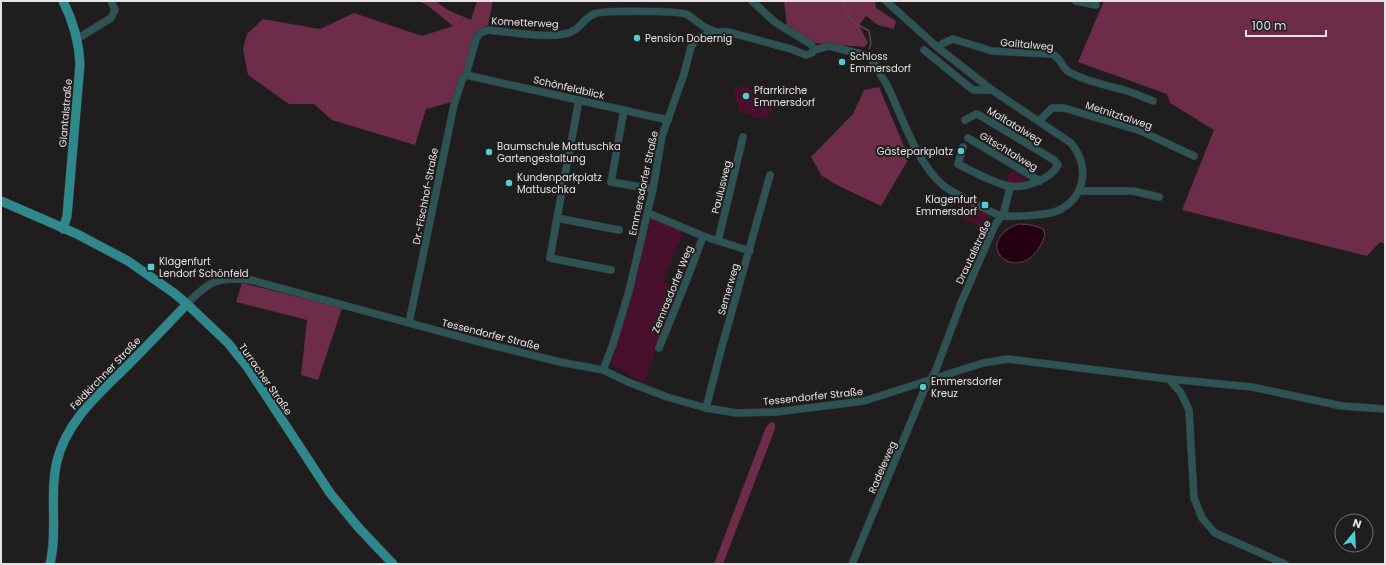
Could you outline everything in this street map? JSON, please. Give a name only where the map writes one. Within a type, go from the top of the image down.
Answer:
[{"type":"main road","name":"Glantalstraße","points":[[63,1],[71,17],[80,51],[67,216],[63,229]]},
{"type":"main road","name":"Turracher Straße","points":[[1,201],[128,261],[188,304],[228,343],[248,368],[330,493],[358,527],[393,564]]},
{"type":"main road","name":"Feldkirchner Straße","points":[[50,564],[54,535],[55,473],[57,461],[71,428],[90,403],[188,304]]},
{"type":"street","points":[[77,38],[111,18],[114,10],[110,1]]},
{"type":"street","points":[[752,1],[776,24],[810,44],[814,50]]},
{"type":"street","points":[[886,1],[938,47],[992,90],[1064,137],[1078,151],[1083,169],[1083,178],[1079,191],[1133,191],[1159,198]]},
{"type":"street","points":[[1076,1],[1096,6]]},
{"type":"street","name":"Kometterweg","points":[[466,75],[476,39],[480,33],[488,30],[535,34],[562,34],[569,33],[579,28],[593,14],[626,12],[682,13],[691,16],[699,24],[715,32]]},
{"type":"street","points":[[699,24],[697,38],[715,32],[736,34],[791,49],[806,55],[812,53],[814,50],[829,46],[868,56],[887,85],[922,161],[939,182],[951,191],[1002,216],[1010,187]]},
{"type":"street","name":"Emmersdorfer Straße","points":[[603,370],[615,339],[629,291],[648,213],[662,136],[684,74],[690,50],[697,38]]},
{"type":"street","name":"Gailtalweg","points":[[938,47],[948,40],[954,39],[992,51],[1052,54],[1061,60],[1065,69],[1069,73],[1090,81],[1124,90],[1153,101]]},
{"type":"street","points":[[924,50],[973,90],[992,90]]},
{"type":"street","name":"Schönfeldblick","points":[[466,75],[668,120]]},
{"type":"street","name":"Dr.-Fischhof-Straße","points":[[409,323],[453,110],[457,94],[466,75]]},
{"type":"street","points":[[579,100],[550,258],[611,270]]},
{"type":"street","name":"Metnitztalweg","points":[[1039,122],[1052,108],[1064,108],[1141,131],[1194,156]]},
{"type":"street","points":[[624,110],[611,182],[653,189]]},
{"type":"street","name":"Maltatalweg","points":[[965,120],[976,114],[979,115],[1054,160],[1058,165],[1055,171],[1040,181]]},
{"type":"street","name":"Paulusweg","points":[[718,241],[744,137]]},
{"type":"street","name":"Gitschtalweg","points":[[968,138],[1040,181]]},
{"type":"street","points":[[963,147],[958,164],[979,175],[1010,187],[1028,185],[1040,181]]},
{"type":"street","name":"Semerweg","points":[[706,408],[770,175]]},
{"type":"street","name":"Drautalstraße","points":[[932,379],[961,303],[994,227],[1002,216],[1043,214],[1056,211],[1066,205],[1079,191]]},
{"type":"street","points":[[648,213],[703,236],[750,251]]},
{"type":"street","points":[[557,218],[619,230]]},
{"type":"street","name":"Zemrasdorfer Weg","points":[[659,348],[694,263],[703,236]]},
{"type":"street","name":"Tessendorfer Straße","points":[[188,304],[201,290],[212,283],[224,279],[235,278],[251,280],[552,360],[603,370],[628,382],[667,397],[706,408],[737,412],[776,412],[864,401],[994,360],[1008,359],[1169,379],[1252,387],[1342,406],[1385,409]]},
{"type":"street","name":"Radeleweg","points":[[852,564],[925,388],[932,379]]},
{"type":"street","points":[[1169,379],[1181,393],[1189,410],[1194,498],[1202,518],[1216,533],[1285,564]]},
{"type":"shaded area","points":[[418,1],[435,1],[448,10],[471,20],[477,1],[493,1],[488,25],[474,34],[463,73],[452,102],[426,109],[415,145],[332,120],[314,104],[289,104],[248,75],[243,49],[247,34],[263,19],[320,29],[354,13],[422,36],[453,26],[427,5]]},
{"type":"shaded area","points":[[784,1],[875,1],[876,8],[896,21],[894,29],[878,25],[866,16],[859,25],[868,43],[864,47],[814,43],[787,27]]},
{"type":"shaded area","points":[[1104,1],[1385,1],[1385,244],[1380,242],[1367,256],[1182,210],[1214,130],[1170,103],[1167,94],[1078,62]]},
{"type":"shaded area","points":[[742,86],[753,89],[760,98],[763,97],[772,110],[765,120],[738,110],[738,104],[734,97],[734,93],[736,88]]},
{"type":"shaded area","points":[[879,87],[909,158],[881,206],[837,185],[822,176],[811,157],[853,114],[864,90]]},
{"type":"shaded area","points":[[1011,169],[1027,179],[1023,183],[1005,183]]},
{"type":"shaded area","points":[[961,200],[992,215],[985,229],[956,215]]},
{"type":"shaded area","points":[[651,217],[684,232],[662,282],[679,287],[644,383],[610,364],[610,359],[631,292]]},
{"type":"shaded area","points":[[1018,224],[1030,225],[1043,229],[1045,235],[1036,252],[1025,261],[1014,263],[1004,260],[998,252],[997,243],[1003,233]]},
{"type":"shaded area","points":[[242,283],[342,308],[318,380],[301,375],[307,320],[236,302]]},
{"type":"shaded area","points":[[771,422],[775,423],[775,429],[723,564],[714,564],[766,427]]},
{"type":"waterway","points":[[841,1],[853,22],[869,31],[871,44],[869,49]]},
{"type":"place","name":"Pension Dobernig","points":[[637,38]]},
{"type":"place","name":"Schloss Emmersdorf","points":[[842,62]]},
{"type":"place","name":"Pfarrkirche Emmersdorf","points":[[746,96]]},
{"type":"place","name":"Gästeparkplatz","points":[[961,151]]},
{"type":"place","name":"Baumschule Mattuschka Gartengestaltung","points":[[489,152]]},
{"type":"place","name":"Kundenparkplatz Mattuschka","points":[[509,183]]},
{"type":"place","name":"Klagenfurt Emmersdorf","points":[[985,205]]},
{"type":"place","name":"Klagenfurt Lendorf Schönfeld","points":[[151,267]]},
{"type":"place","name":"Emmersdorfer Kreuz","points":[[923,387]]}]
